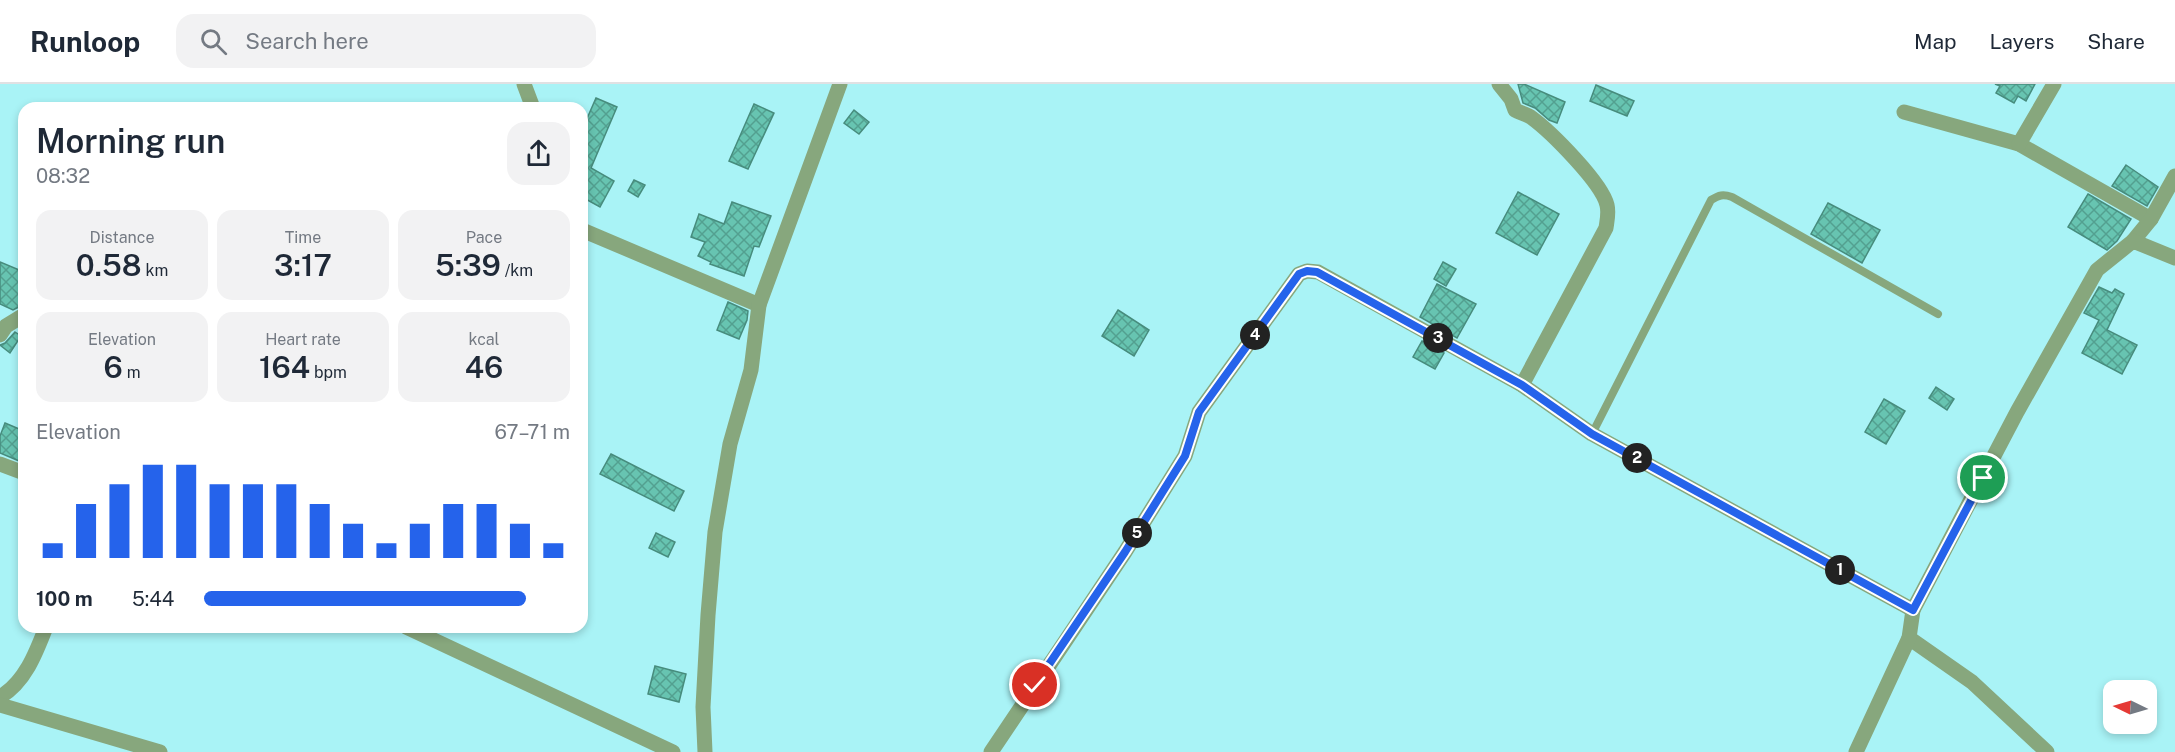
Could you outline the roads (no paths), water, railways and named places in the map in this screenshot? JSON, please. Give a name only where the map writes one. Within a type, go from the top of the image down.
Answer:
[{"type":"street","points":[[524,84],[531,102]]},
{"type":"street","points":[[705,752],[703,707],[708,615],[715,532],[730,444],[751,370],[759,305],[840,84]]},
{"type":"street","points":[[1499,84],[1511,99],[1515,110],[1531,117],[1571,155],[1599,188],[1607,204],[1608,215],[1606,228],[1522,385]]},
{"type":"street","points":[[2019,144],[2054,84]]},
{"type":"street","points":[[1904,112],[2019,144],[2151,219]]},
{"type":"street","points":[[1856,752],[1910,638],[1913,610],[2017,412],[2097,270],[2133,241],[2151,219],[2175,176]]},
{"type":"street","points":[[588,233],[759,305]]},
{"type":"street","points":[[2133,241],[2175,258]]},
{"type":"street","points":[[990,752],[1125,552],[1185,456],[1199,412],[1299,274],[1307,271],[1317,272],[1522,385],[1592,434],[1913,610]]},
{"type":"street","points":[[0,335],[6,326],[18,319]]},
{"type":"street","points":[[0,464],[18,471]]},
{"type":"street","points":[[0,697],[22,678],[44,633]]},
{"type":"street","points":[[419,633],[674,752]]},
{"type":"street","points":[[1910,638],[1979,688],[2046,752]]},
{"type":"street","points":[[0,705],[160,752]]},
{"type":"lane","points":[[1592,434],[1711,200],[1718,195],[1732,197],[1938,314]]}]
